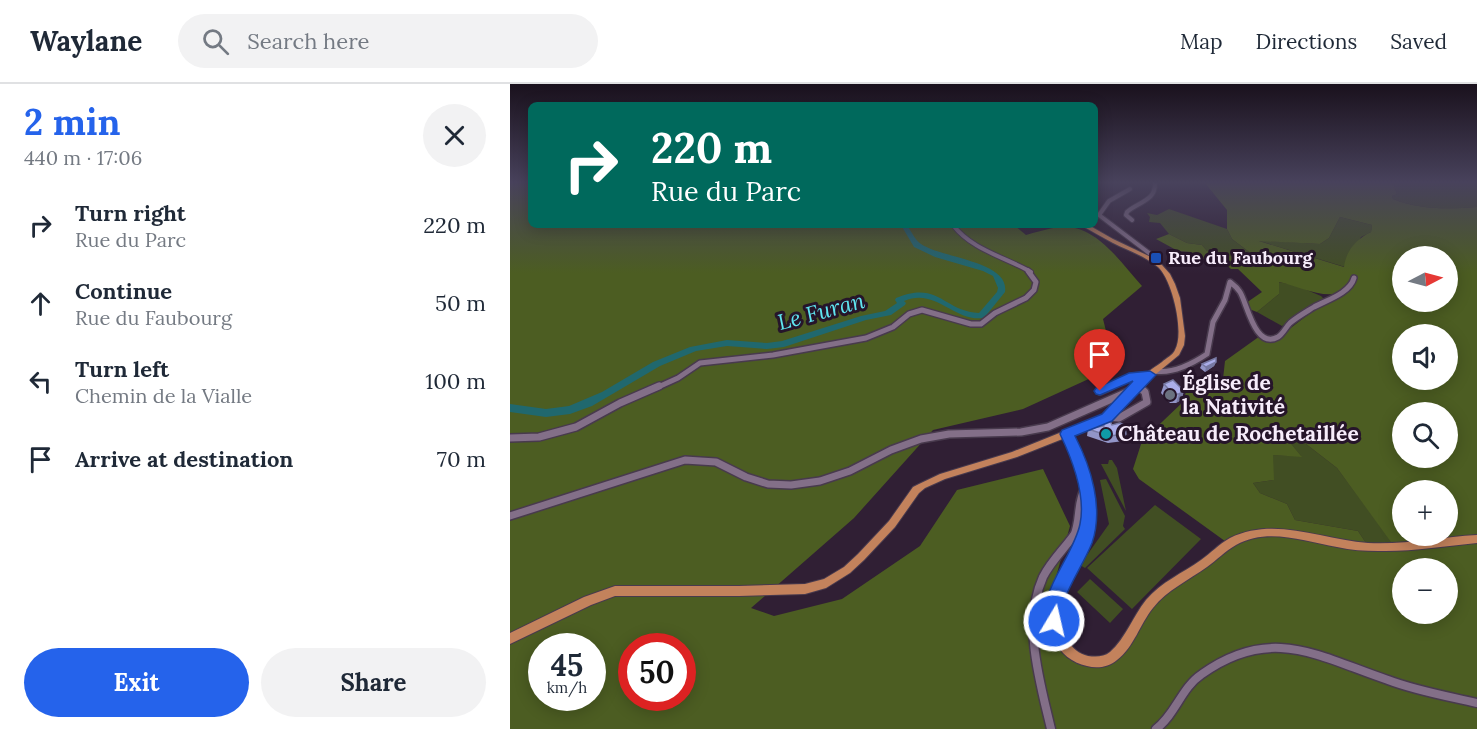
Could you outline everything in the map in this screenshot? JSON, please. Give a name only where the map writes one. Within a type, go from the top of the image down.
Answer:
[{"type":"main road","points":[[510,639],[588,601],[615,591],[805,589],[826,584],[848,570],[867,552],[892,524],[916,490],[922,486],[942,476],[1014,455],[1107,417],[1115,411],[1134,387],[1177,353],[1181,347],[1182,331],[1170,278],[1153,259],[1089,228]]},
{"type":"main road","points":[[1067,434],[1077,455],[1089,511],[1087,532],[1053,609],[1055,630],[1064,646],[1078,658],[1095,662],[1114,656],[1156,597],[1223,548],[1245,536],[1283,534],[1366,547],[1427,545],[1477,538]]},
{"type":"street","points":[[1100,213],[1099,215],[1153,256],[1153,259]]},
{"type":"street","points":[[1127,213],[1132,220]]},
{"type":"street","points":[[510,438],[539,437],[576,427],[620,403],[678,378],[700,363],[773,355],[866,338],[893,327],[909,314],[921,310],[971,324],[981,324],[1026,298],[1034,290],[1036,282],[1032,273],[1008,259],[979,248],[955,228]]},
{"type":"street","points":[[1100,391],[1133,376],[1162,373],[1180,367],[1207,354],[1213,322],[1225,300],[1230,282],[1238,291],[1257,331],[1266,338],[1275,338],[1280,336],[1285,327],[1330,296],[1348,291],[1352,287],[1354,278]]},
{"type":"street","points":[[510,516],[685,460],[701,458],[716,460],[755,481],[770,484],[806,484],[832,479],[921,438],[1035,430],[1134,387],[1145,392],[1147,402],[1119,418],[1107,417]]},
{"type":"street","points":[[1050,729],[1034,650],[1035,612],[1042,579],[1075,533],[1078,522],[1079,496],[1085,488]]},
{"type":"street","points":[[1156,729],[1166,722],[1187,687],[1218,664],[1275,646],[1286,645],[1330,657],[1409,687],[1477,703]]},
{"type":"green space","points":[[510,213],[528,213],[528,228],[1018,228],[1026,235],[1054,228],[1075,228],[1095,237],[1115,255],[1142,286],[1103,319],[1115,367],[1023,409],[933,430],[854,518],[751,608],[774,616],[842,599],[920,546],[957,490],[1043,469],[1070,526],[1050,599],[1052,633],[1067,658],[1100,668],[1119,658],[1152,601],[1229,544],[1139,479],[1133,469],[1142,441],[1184,401],[1186,391],[1198,391],[1223,379],[1225,361],[1260,336],[1275,340],[1335,294],[1314,292],[1279,282],[1279,294],[1257,312],[1249,309],[1246,303],[1262,292],[1238,269],[1231,269],[1221,260],[1203,259],[1191,252],[1178,251],[1156,239],[1169,234],[1187,243],[1202,245],[1207,251],[1229,255],[1242,263],[1265,264],[1232,239],[1227,229],[1227,213],[1477,213],[1477,729],[510,729]],"holes":[[[1340,217],[1372,225],[1371,232],[1356,242],[1349,251],[1344,267],[1259,241],[1320,244],[1329,238]],[[1297,437],[1337,468],[1391,542],[1366,543],[1358,531],[1295,520],[1287,504],[1260,493],[1253,483],[1274,480],[1273,455],[1302,457],[1288,440]]]},
{"type":"green space","points":[[1147,213],[1157,215],[1181,213],[1227,229],[1232,239],[1266,265],[1242,263],[1229,255],[1207,251],[1202,245],[1187,243],[1169,234],[1160,223],[1149,222],[1150,217]]},
{"type":"green space","points":[[1340,217],[1372,225],[1371,232],[1361,237],[1345,267],[1256,240],[1320,244],[1329,238]]},
{"type":"green space","points":[[1278,282],[1295,285],[1324,299],[1282,326],[1257,312],[1279,294]]},
{"type":"green space","points":[[1297,437],[1337,468],[1392,542],[1366,543],[1358,531],[1295,520],[1287,504],[1260,493],[1253,483],[1273,480],[1273,455],[1301,456],[1287,439]]},
{"type":"green space","points":[[1109,460],[1112,460],[1117,468],[1126,511],[1101,464],[1108,464]]},
{"type":"green space","points":[[1106,479],[1125,516],[1123,526],[1125,529],[1085,568],[1080,565],[1109,524],[1100,480]]},
{"type":"green space","points":[[1155,505],[1201,539],[1132,609],[1087,568]]},
{"type":"green space","points":[[1090,579],[1123,609],[1110,623],[1077,592]]},
{"type":"building","points":[[1216,358],[1216,362],[1206,367],[1202,364]]},
{"type":"building","points":[[1173,380],[1184,391],[1173,394],[1164,384]]},
{"type":"building","points":[[1109,419],[1112,425],[1120,423],[1125,425],[1126,434],[1109,436],[1088,429],[1104,426],[1102,420]]},
{"type":"waterway","name":"Le Furan","points":[[510,408],[546,413],[570,410],[606,395],[674,355],[709,345],[727,343],[767,346],[784,344],[864,318],[888,313],[902,303],[899,300],[911,295],[922,294],[960,312],[981,316],[1001,292],[1002,288],[996,275],[986,269],[938,255],[917,245],[906,228]]},
{"type":"place","name":"Rue du Faubourg","points":[[1156,258]]},
{"type":"place","name":"Église de la Nativité","points":[[1170,395]]},
{"type":"place","name":"Château de Rochetaillée","points":[[1106,434]]},
{"type":"route","points":[[1054,621],[1054,603],[1083,542],[1089,522],[1089,502],[1082,473],[1067,434],[1107,417],[1137,385],[1150,375],[1133,376],[1100,391]]}]
